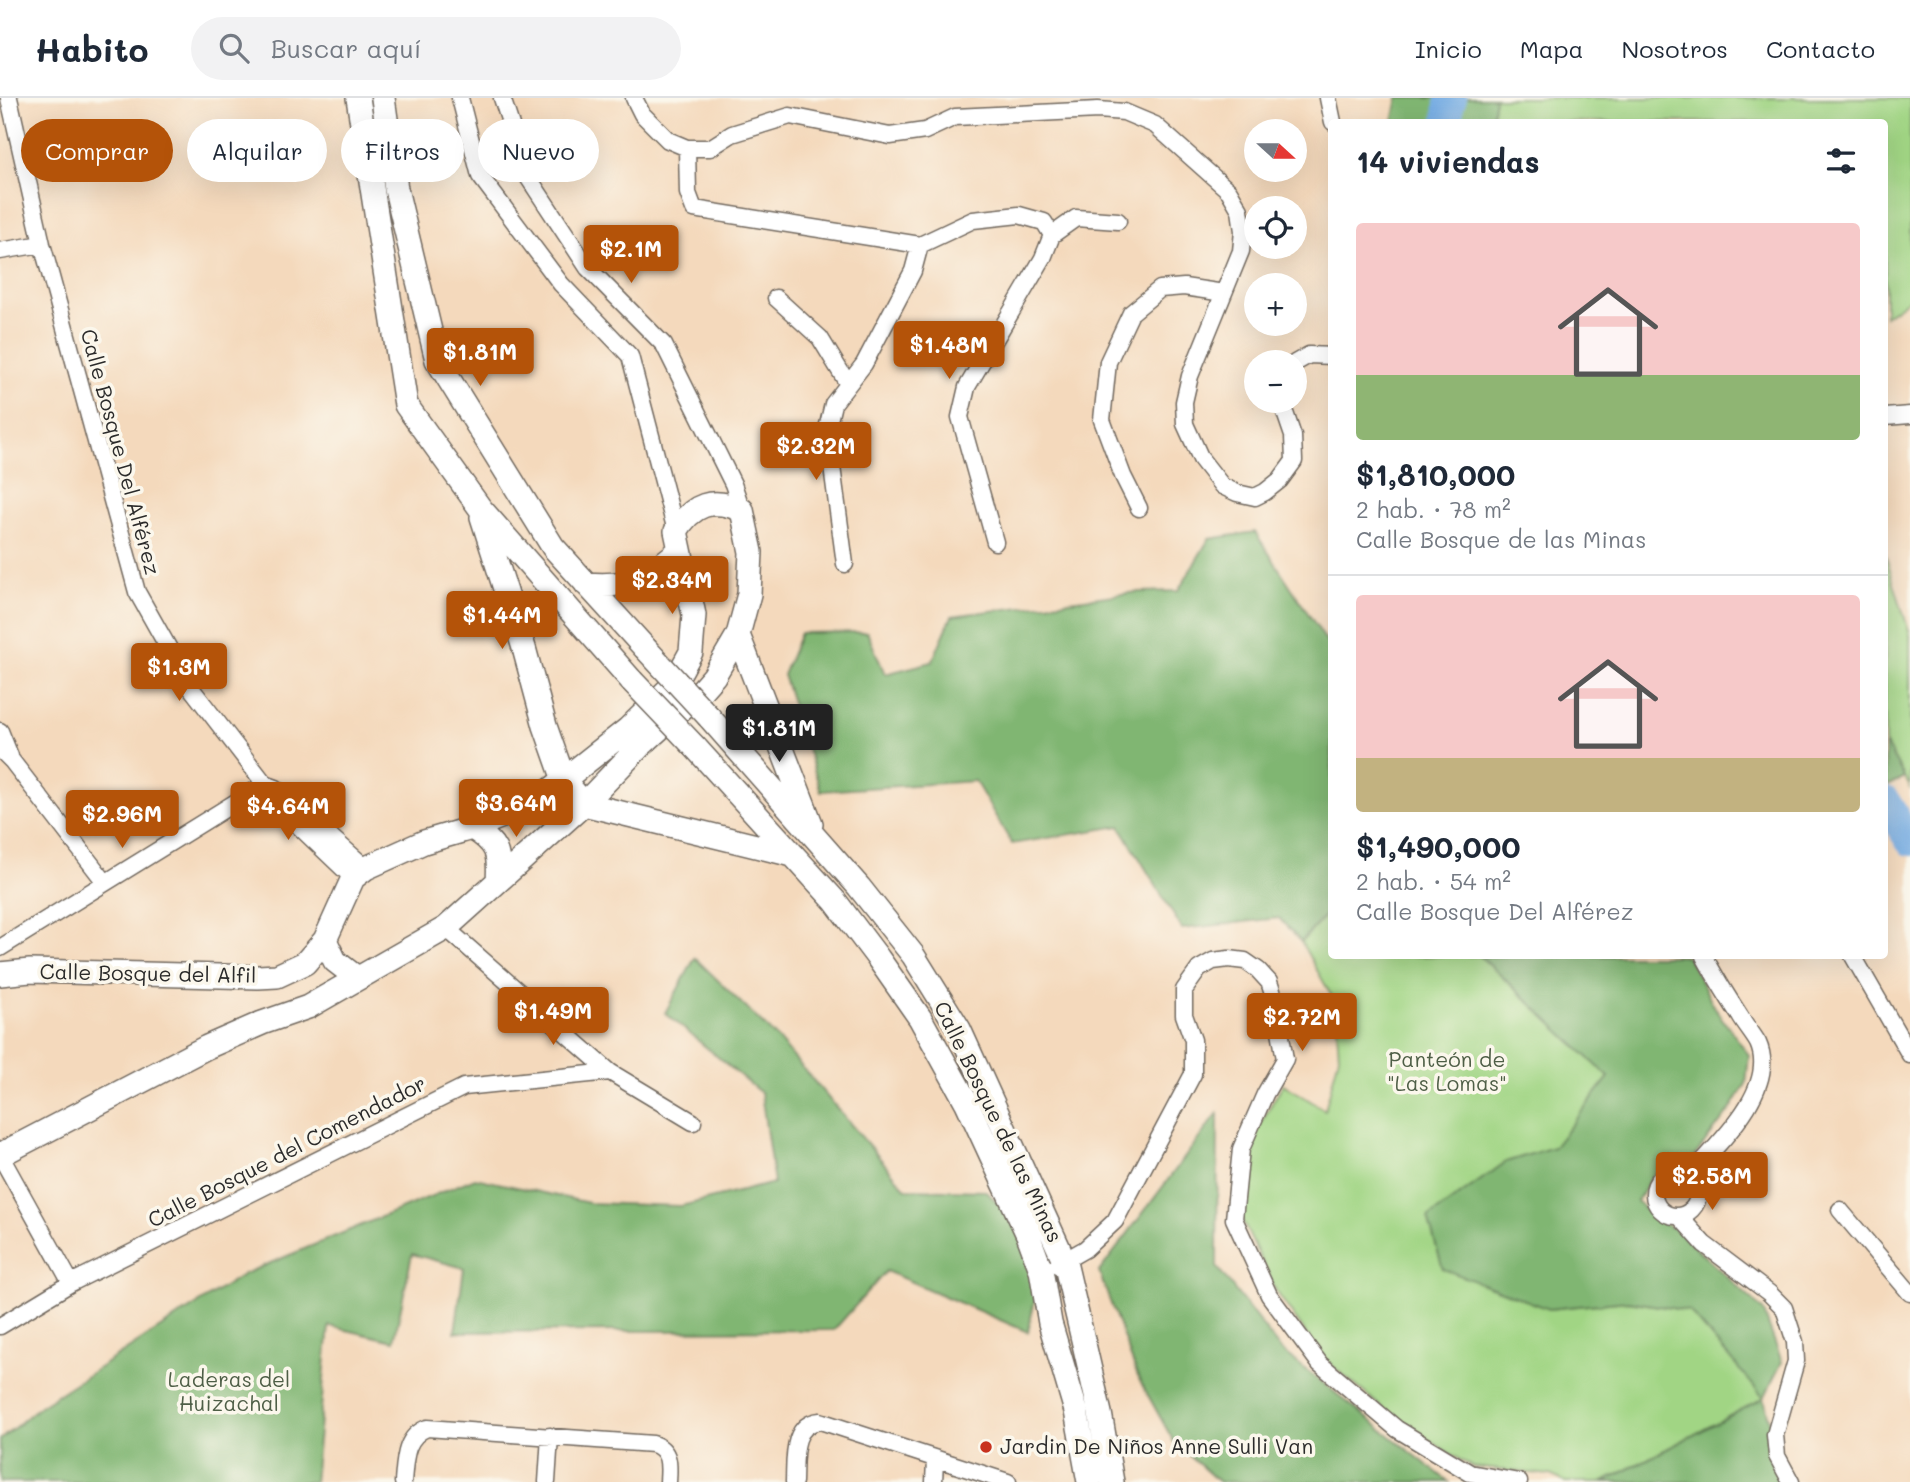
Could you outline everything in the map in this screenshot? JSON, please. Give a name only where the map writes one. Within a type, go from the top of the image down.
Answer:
[{"type":"main road","name":"Calle Bosque de las Minas","points":[[358,98],[407,405],[480,508],[632,681],[842,911],[920,1018],[967,1103],[1028,1235],[1041,1270],[1050,1323],[1076,1411],[1089,1482]]},
{"type":"main road","name":"Calle Bosque de las Minas","points":[[383,98],[396,189],[437,360],[553,547],[709,717],[859,887],[913,956],[959,1029],[1065,1262],[1100,1413],[1112,1482]]},
{"type":"main road","points":[[0,1155],[207,1047],[308,1007],[446,928],[584,804],[639,747],[699,693],[727,656],[738,635],[751,575],[751,552],[742,510],[727,504],[711,503],[696,508],[684,518],[678,541],[648,576],[607,586],[586,584]]},
{"type":"main road","points":[[480,508],[524,648],[545,726],[564,780],[584,804],[793,855]]},
{"type":"main road","points":[[359,873],[424,842],[472,828],[533,804],[628,729],[673,685],[691,652],[694,615],[678,541]]},
{"type":"main road","points":[[738,635],[817,840]]},
{"type":"main road","points":[[472,828],[488,838],[497,851],[498,881]]},
{"type":"main road","name":"Calle Bosque del Alfil","points":[[0,974],[30,971],[277,976],[305,963],[325,940],[359,873]]},
{"type":"main road","points":[[325,940],[335,961],[357,978]]},
{"type":"street","name":"Calle Bosque Del Alférez","points":[[9,98],[42,244],[136,592],[191,688],[265,784],[276,788],[359,873]]},
{"type":"street","points":[[460,98],[480,176],[561,284],[630,356],[678,541]]},
{"type":"street","points":[[502,98],[528,177],[588,268],[664,345],[733,484],[742,510]]},
{"type":"street","points":[[634,98],[642,114],[668,140],[687,148],[710,148],[732,134],[790,116],[890,136],[925,131],[955,117],[1098,110],[1124,111],[1155,125],[1215,177],[1229,191],[1240,210],[1243,230],[1241,251],[1190,376],[1184,402],[1185,424],[1201,459],[1222,486],[1255,497],[1280,480],[1294,461],[1293,436],[1285,413]]},
{"type":"street","points":[[1328,98],[1332,119]]},
{"type":"street","points":[[687,148],[688,193],[694,209],[920,245],[973,220],[1019,215],[1048,228],[1076,218],[1118,222]]},
{"type":"street","points":[[996,542],[960,417],[967,387],[1036,270],[1048,228]]},
{"type":"street","points":[[0,251],[42,244]]},
{"type":"street","points":[[845,564],[827,429],[833,404],[864,364],[913,271],[920,245]]},
{"type":"street","points":[[1139,508],[1123,476],[1102,420],[1108,362],[1131,313],[1160,289],[1185,287],[1224,293]]},
{"type":"street","points":[[776,298],[820,338],[848,384]]},
{"type":"street","points":[[1307,356],[1328,356]]},
{"type":"street","points":[[1888,417],[1910,415]]},
{"type":"street","points":[[0,731],[12,761]]},
{"type":"street","points":[[0,748],[105,882]]},
{"type":"street","points":[[0,948],[265,784]]},
{"type":"street","points":[[446,928],[610,1072],[693,1122]]},
{"type":"street","points":[[1689,1176],[1734,1126],[1755,1092],[1760,1077],[1758,1044],[1706,959]]},
{"type":"street","points":[[1855,959],[1910,1055]]},
{"type":"street","points":[[1041,1270],[1065,1262],[1085,1249],[1115,1221],[1193,1074],[1193,1040],[1184,1015],[1184,990],[1199,969],[1213,961],[1245,961],[1269,982],[1285,1059],[1265,1094],[1241,1149],[1234,1219],[1269,1296],[1320,1364],[1397,1429],[1470,1473],[1519,1482]]},
{"type":"street","points":[[1891,1021],[1910,1030]]},
{"type":"street","name":"Calle Bosque del Comendador","points":[[0,1326],[71,1283],[464,1087],[610,1072]]},
{"type":"street","points":[[0,1155],[71,1283]]},
{"type":"street","points":[[1671,1172],[1689,1176],[1696,1184],[1698,1196],[1689,1211],[1679,1216],[1669,1215],[1661,1210],[1654,1193],[1662,1177],[1671,1172]]},
{"type":"street","points":[[1840,1210],[1910,1293]]},
{"type":"street","points":[[1679,1216],[1704,1244],[1769,1293],[1784,1308],[1795,1342],[1796,1361],[1775,1435],[1777,1456],[1791,1482]]},
{"type":"street","points":[[794,1482],[796,1446],[800,1432],[809,1422],[820,1420],[1008,1482]]},
{"type":"street","points":[[403,1482],[406,1450],[418,1431],[427,1428],[653,1444],[661,1447],[669,1463],[668,1482]]},
{"type":"street","points":[[547,1482],[550,1436]]},
{"type":"street","points":[[934,1482],[935,1460]]},
{"type":"green space","points":[[1398,98],[1495,98],[1492,119],[1394,119]]},
{"type":"green space","points":[[1495,98],[1910,98],[1910,298],[1888,314],[1888,119],[1492,119]]},
{"type":"green space","points":[[1255,532],[1328,644],[1328,912],[1301,942],[1279,918],[1182,929],[1120,826],[1012,844],[975,781],[821,791],[783,675],[800,633],[867,632],[885,674],[932,662],[952,616],[1138,592],[1178,591],[1209,539]]},
{"type":"green space","points":[[1888,564],[1910,635],[1910,787],[1888,748]]},
{"type":"green space","points":[[1888,748],[1904,777],[1888,785]]},
{"type":"green space","name":"Panteón de \"Las Lomas\"","points":[[1328,912],[1328,959],[1483,959],[1609,1077],[1554,1147],[1506,1162],[1549,1309],[1628,1301],[1697,1312],[1764,1398],[1604,1482],[1566,1482],[1550,1475],[1472,1467],[1397,1420],[1324,1359],[1276,1291],[1241,1218],[1247,1147],[1283,1084],[1325,1110],[1339,1056],[1335,1002],[1301,942]]},
{"type":"green space","name":"Laderas del Huizachal","points":[[695,958],[777,1038],[906,1189],[986,1191],[1028,1235],[1041,1270],[1028,1332],[886,1271],[834,1330],[455,1332],[464,1268],[412,1254],[394,1341],[329,1326],[314,1482],[0,1482],[0,1440],[40,1406],[244,1274],[475,1178],[589,1203],[681,1206],[774,1183],[761,1093],[665,1013]]},
{"type":"green space","points":[[1483,959],[1689,959],[1718,1013],[1749,1055],[1746,1084],[1730,1110],[1690,1162],[1663,1163],[1637,1201],[1652,1217],[1676,1230],[1763,1310],[1782,1362],[1764,1398],[1689,1311],[1628,1301],[1549,1309],[1443,1269],[1428,1218],[1506,1162],[1554,1147],[1609,1077]]},
{"type":"green space","points":[[1218,1113],[1217,1267],[1281,1350],[1449,1482],[1219,1482],[1174,1442],[1139,1379],[1099,1272]]},
{"type":"green space","points":[[1764,1398],[1784,1482],[1604,1482]]},
{"type":"waterway","points":[[1448,119],[1452,98]]},
{"type":"waterway","points":[[1888,806],[1910,841]]},
{"type":"place","name":"Jardin De Niños Anne Sulli Van","points":[[986,1447]]}]
